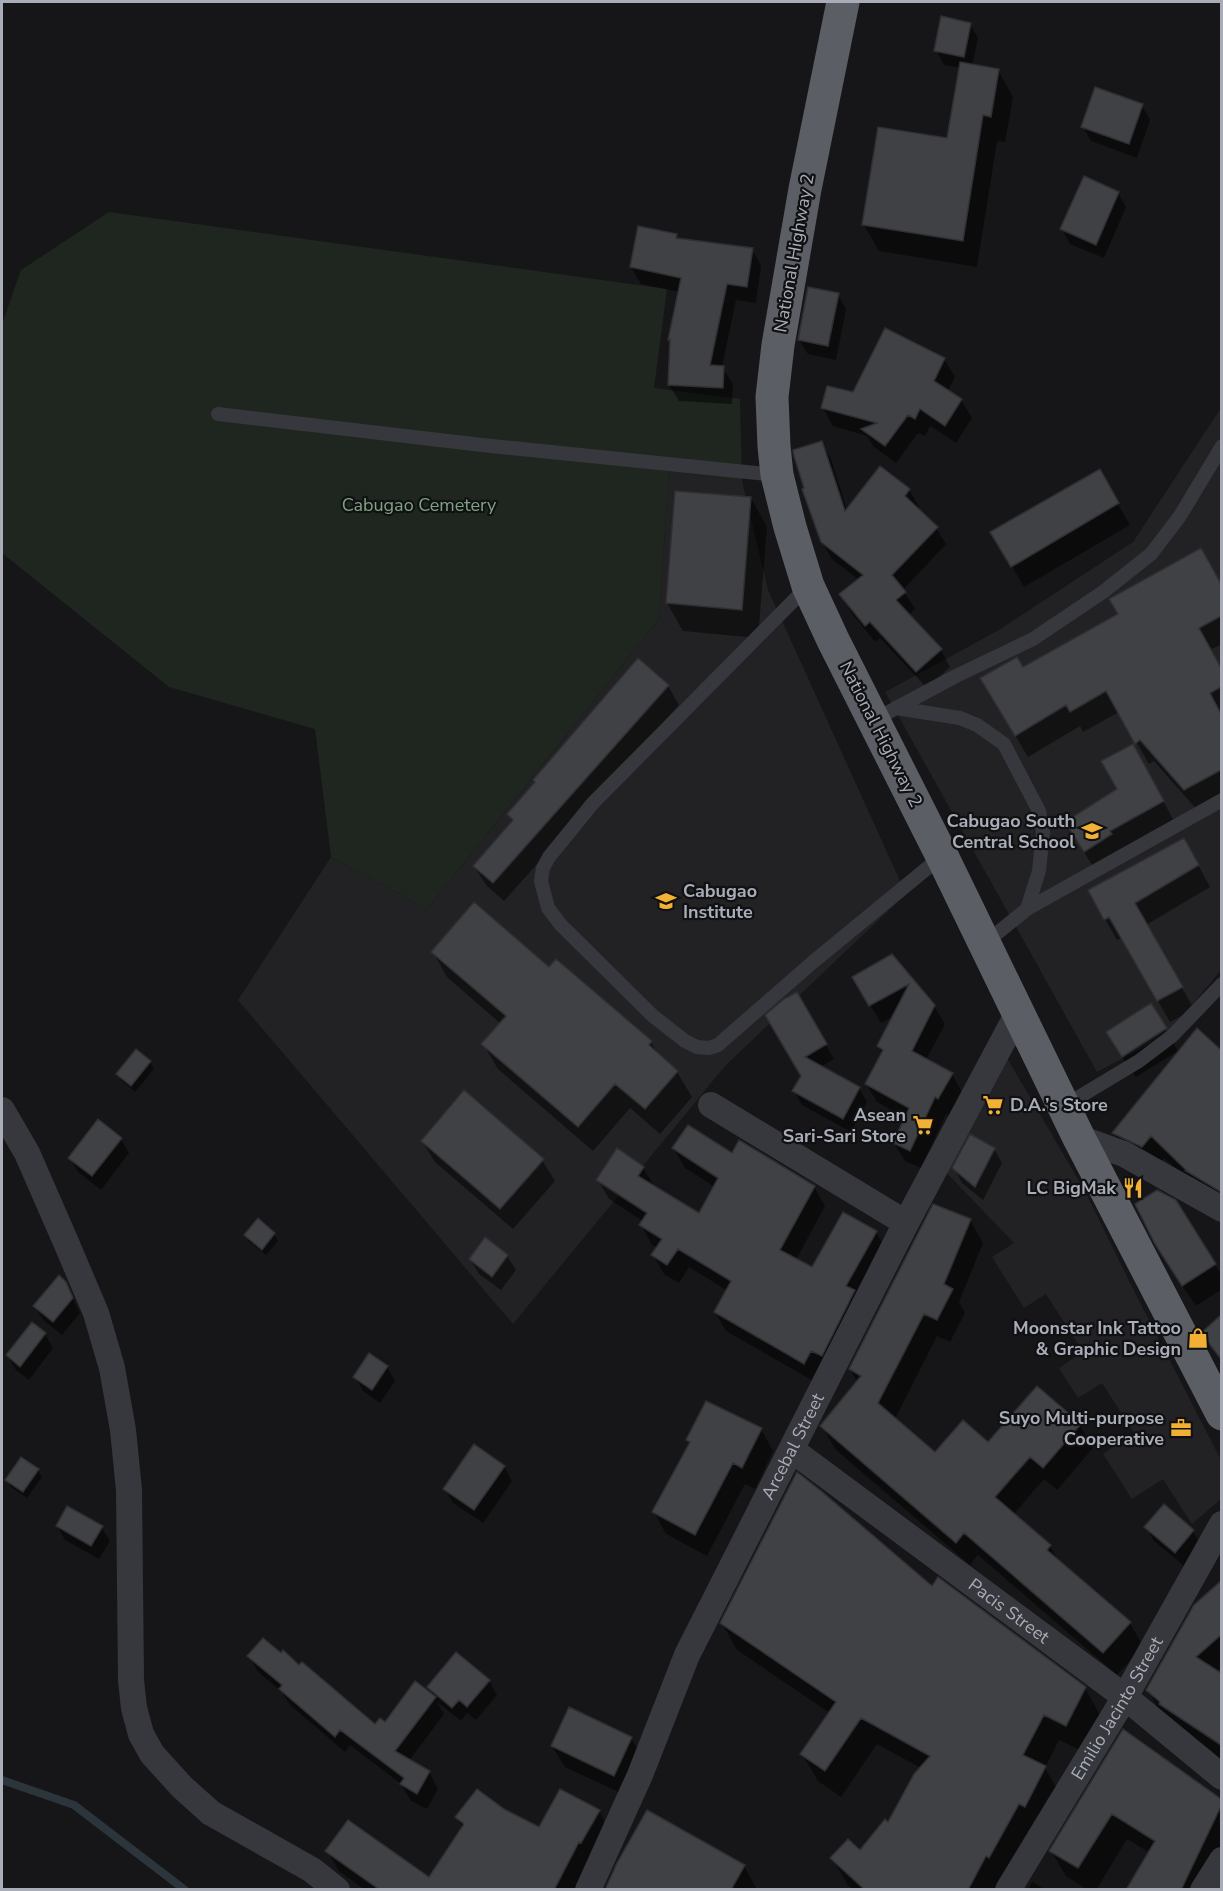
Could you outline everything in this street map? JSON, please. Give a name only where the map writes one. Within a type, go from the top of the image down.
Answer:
[{"type":"highway","name":"National Highway 2","points":[[843,2],[805,189],[778,345],[772,397],[777,475],[808,586],[885,714],[942,856],[1079,1138],[1221,1414]]},
{"type":"street","name":"Arcebal Street","points":[[588,1890],[640,1775],[687,1655],[906,1223],[1018,1013]]},
{"type":"street","points":[[711,1106],[906,1223]]},
{"type":"street","points":[[2,1110],[27,1153],[65,1240],[96,1314],[112,1368],[123,1430],[129,1490],[130,1680],[141,1734],[152,1754],[182,1788],[212,1813],[312,1870],[337,1890]]},
{"type":"street","points":[[1079,1138],[1124,1154],[1221,1209]]},
{"type":"street","name":"Pacis Street","points":[[792,1450],[1125,1697],[1221,1777]]},
{"type":"street","name":"Emilio Jacinto Street","points":[[1008,1890],[1125,1697],[1221,1524]]},
{"type":"street","points":[[1203,1890],[1221,1860]]},
{"type":"lane","points":[[218,414],[482,445],[777,475]]},
{"type":"lane","points":[[885,714],[1033,639],[1103,592],[1151,554],[1180,516],[1221,446]]},
{"type":"lane","points":[[808,586],[592,803],[549,857],[543,868],[541,881],[548,908],[561,926],[653,1016],[685,1041],[697,1047],[709,1048],[718,1045],[813,962],[942,856]]},
{"type":"lane","points":[[885,714],[960,718],[977,725],[1004,744],[1039,811],[1043,832],[1039,871],[1027,909]]},
{"type":"lane","points":[[985,943],[1027,909],[1221,800]]},
{"type":"lane","points":[[1064,1106],[1139,1061],[1172,1036],[1221,984]]},
{"type":"shaded area","name":"Cabugao South Central School","points":[[1221,408],[1221,970],[1167,1035],[1097,1072],[885,692],[999,630],[1133,542]]},
{"type":"shaded area","name":"Cabugao Institute","points":[[669,471],[742,481],[768,590],[906,894],[725,1066],[513,1324],[238,1000],[331,857],[427,909],[659,619]]},
{"type":"shaded area","points":[[1003,1051],[1086,1193],[1221,1460],[1221,1499],[1192,1524],[1163,1479],[1132,1499],[1103,1454],[1134,1433],[1102,1383],[1078,1398],[1059,1368],[1083,1352],[1046,1294],[1024,1308],[992,1257],[1014,1243],[940,1166]]},
{"type":"green space","name":"Cabugao Cemetery","points":[[109,212],[667,289],[654,388],[740,399],[742,481],[669,471],[659,619],[427,909],[331,857],[315,729],[169,687],[2,553],[2,324],[21,270]]},
{"type":"building","points":[[941,16],[971,23],[964,57],[934,51]]},
{"type":"building","points":[[960,62],[999,69],[991,117],[983,115],[963,241],[862,225],[878,127],[947,138]]},
{"type":"building","points":[[1095,87],[1143,104],[1129,144],[1081,127]]},
{"type":"building","points":[[1084,176],[1119,192],[1096,245],[1060,229]]},
{"type":"building","points":[[638,226],[677,234],[676,238],[753,248],[747,287],[727,284],[710,365],[724,366],[723,388],[668,385],[670,340],[668,340],[681,278],[630,267]]},
{"type":"building","points":[[808,287],[839,293],[828,346],[798,340]]},
{"type":"building","points":[[885,328],[945,358],[934,381],[962,399],[945,426],[920,409],[915,419],[908,415],[885,446],[861,429],[877,423],[821,408],[827,386],[853,392]]},
{"type":"building","points":[[822,441],[845,511],[880,466],[910,489],[905,496],[938,527],[892,575],[906,592],[896,600],[942,649],[916,672],[870,622],[865,626],[839,594],[863,575],[821,542],[802,489],[804,488],[793,450]]},
{"type":"building","points":[[1100,469],[1119,503],[1011,567],[990,532]]},
{"type":"building","points":[[675,491],[751,497],[742,610],[666,603]]},
{"type":"building","points":[[1201,548],[1221,584],[1221,616],[1199,628],[1221,668],[1221,687],[1210,693],[1221,714],[1221,770],[1184,790],[1140,740],[1135,744],[1106,691],[1070,712],[1066,705],[1015,736],[980,678],[1017,657],[1023,667],[1118,614],[1109,599]]},
{"type":"building","points":[[638,658],[669,685],[493,883],[473,866],[513,820],[507,814],[535,782],[533,780]]},
{"type":"building","points":[[1133,744],[1164,801],[1110,831],[1112,834],[1084,852],[1065,822],[1117,789],[1101,761]]},
{"type":"building","points":[[1184,838],[1199,865],[1135,903],[1183,987],[1157,1001],[1109,917],[1104,920],[1088,890]]},
{"type":"building","points":[[474,902],[549,967],[556,959],[652,1041],[649,1045],[678,1071],[645,1109],[615,1084],[578,1127],[481,1044],[506,1016],[431,952]]},
{"type":"building","points":[[892,954],[935,1005],[912,1051],[953,1073],[938,1099],[935,1097],[910,1151],[893,1143],[909,1108],[865,1084],[883,1050],[877,1046],[909,984],[869,1006],[852,977]]},
{"type":"building","points":[[797,992],[827,1044],[805,1057],[860,1087],[843,1119],[792,1091],[801,1076],[765,1015],[784,999]]},
{"type":"building","points":[[1151,1003],[1167,1028],[1122,1057],[1106,1032]]},
{"type":"building","points":[[1197,1028],[1221,1050],[1221,1192],[1186,1171],[1151,1136],[1142,1147],[1112,1133]]},
{"type":"building","points":[[136,1049],[151,1061],[131,1086],[116,1074]]},
{"type":"building","points":[[464,1090],[544,1159],[500,1209],[421,1141]]},
{"type":"building","points":[[98,1119],[122,1138],[92,1176],[68,1158]]},
{"type":"building","points":[[688,1125],[732,1153],[739,1140],[815,1186],[780,1250],[812,1267],[843,1212],[877,1231],[846,1286],[855,1290],[822,1356],[811,1351],[804,1364],[714,1312],[731,1281],[678,1249],[667,1265],[651,1255],[662,1239],[639,1225],[647,1213],[596,1180],[617,1148],[644,1167],[638,1176],[699,1213],[718,1178],[672,1148]]},
{"type":"building","points":[[970,1134],[995,1148],[975,1187],[952,1168]]},
{"type":"building","points":[[1157,1190],[1176,1200],[1216,1264],[1182,1286],[1155,1244],[1135,1204]]},
{"type":"building","points":[[933,1204],[971,1219],[944,1284],[953,1289],[937,1320],[924,1314],[878,1403],[935,1452],[963,1420],[988,1442],[1037,1386],[1081,1424],[1043,1468],[1030,1457],[995,1497],[1051,1545],[1047,1550],[1131,1622],[1103,1653],[964,1533],[956,1543],[820,1426],[861,1376],[849,1369]]},
{"type":"building","points":[[258,1218],[275,1233],[262,1250],[244,1235]]},
{"type":"building","points":[[485,1237],[508,1255],[492,1277],[469,1259]]},
{"type":"building","points":[[59,1275],[66,1282],[73,1298],[53,1322],[33,1306]]},
{"type":"building","points":[[1221,1315],[1221,1359],[1201,1333]]},
{"type":"building","points":[[32,1322],[46,1333],[20,1367],[6,1355]]},
{"type":"building","points":[[369,1353],[388,1366],[372,1390],[353,1377]]},
{"type":"building","points":[[706,1401],[762,1428],[742,1468],[733,1463],[695,1535],[652,1512],[690,1442],[686,1440]]},
{"type":"building","points":[[474,1444],[505,1466],[474,1510],[443,1489]]},
{"type":"building","points":[[21,1457],[39,1469],[23,1492],[5,1480]]},
{"type":"building","points":[[797,1472],[932,1586],[938,1577],[1086,1687],[1066,1726],[1044,1715],[1023,1755],[1046,1766],[1025,1807],[1019,1804],[989,1858],[986,1856],[968,1890],[865,1890],[830,1858],[848,1839],[860,1850],[885,1819],[888,1822],[914,1774],[930,1756],[861,1718],[825,1771],[800,1754],[836,1702],[720,1623]]},
{"type":"building","points":[[1164,1504],[1194,1530],[1175,1553],[1144,1527]]},
{"type":"building","points":[[67,1506],[103,1526],[91,1546],[56,1526]]},
{"type":"building","points":[[1221,1581],[1221,1635],[1196,1657],[1221,1673],[1221,1745],[1159,1704],[1160,1702],[1146,1690],[1194,1605]]},
{"type":"building","points":[[263,1638],[281,1653],[283,1650],[299,1665],[302,1662],[375,1724],[380,1718],[385,1722],[415,1681],[436,1697],[395,1751],[430,1771],[417,1794],[400,1784],[404,1778],[340,1730],[335,1737],[279,1689],[282,1685],[247,1656]]},
{"type":"building","points":[[456,1652],[490,1680],[467,1707],[459,1700],[452,1708],[427,1687]]},
{"type":"building","points":[[569,1707],[632,1737],[614,1776],[551,1746]]},
{"type":"building","points":[[1123,1729],[1221,1799],[1221,1806],[1181,1890],[1126,1890],[1155,1841],[1112,1814],[1078,1868],[1049,1851]]},
{"type":"building","points":[[477,1789],[504,1809],[539,1827],[560,1789],[600,1810],[581,1843],[579,1842],[554,1890],[380,1890],[325,1851],[348,1820],[429,1877],[464,1824],[455,1817]]},
{"type":"building","points":[[647,1810],[745,1865],[731,1890],[605,1890],[617,1863]]},
{"type":"waterway","points":[[2,1780],[74,1805],[185,1890]]},
{"type":"place","name":"Cabugao South Central School","points":[[1092,831]]},
{"type":"place","name":"Cabugao Institute","points":[[666,901]]},
{"type":"place","name":"D.A.’s Store","points":[[993,1105]]},
{"type":"place","name":"Asean Sari-Sari Store","points":[[923,1125]]},
{"type":"place","name":"LC BigMak","points":[[1133,1188]]},
{"type":"place","name":"Moonstar Ink Tattoo & Graphic Design","points":[[1198,1338]]},
{"type":"place","name":"Suyo Multi-purpose Cooperative","points":[[1181,1428]]}]
